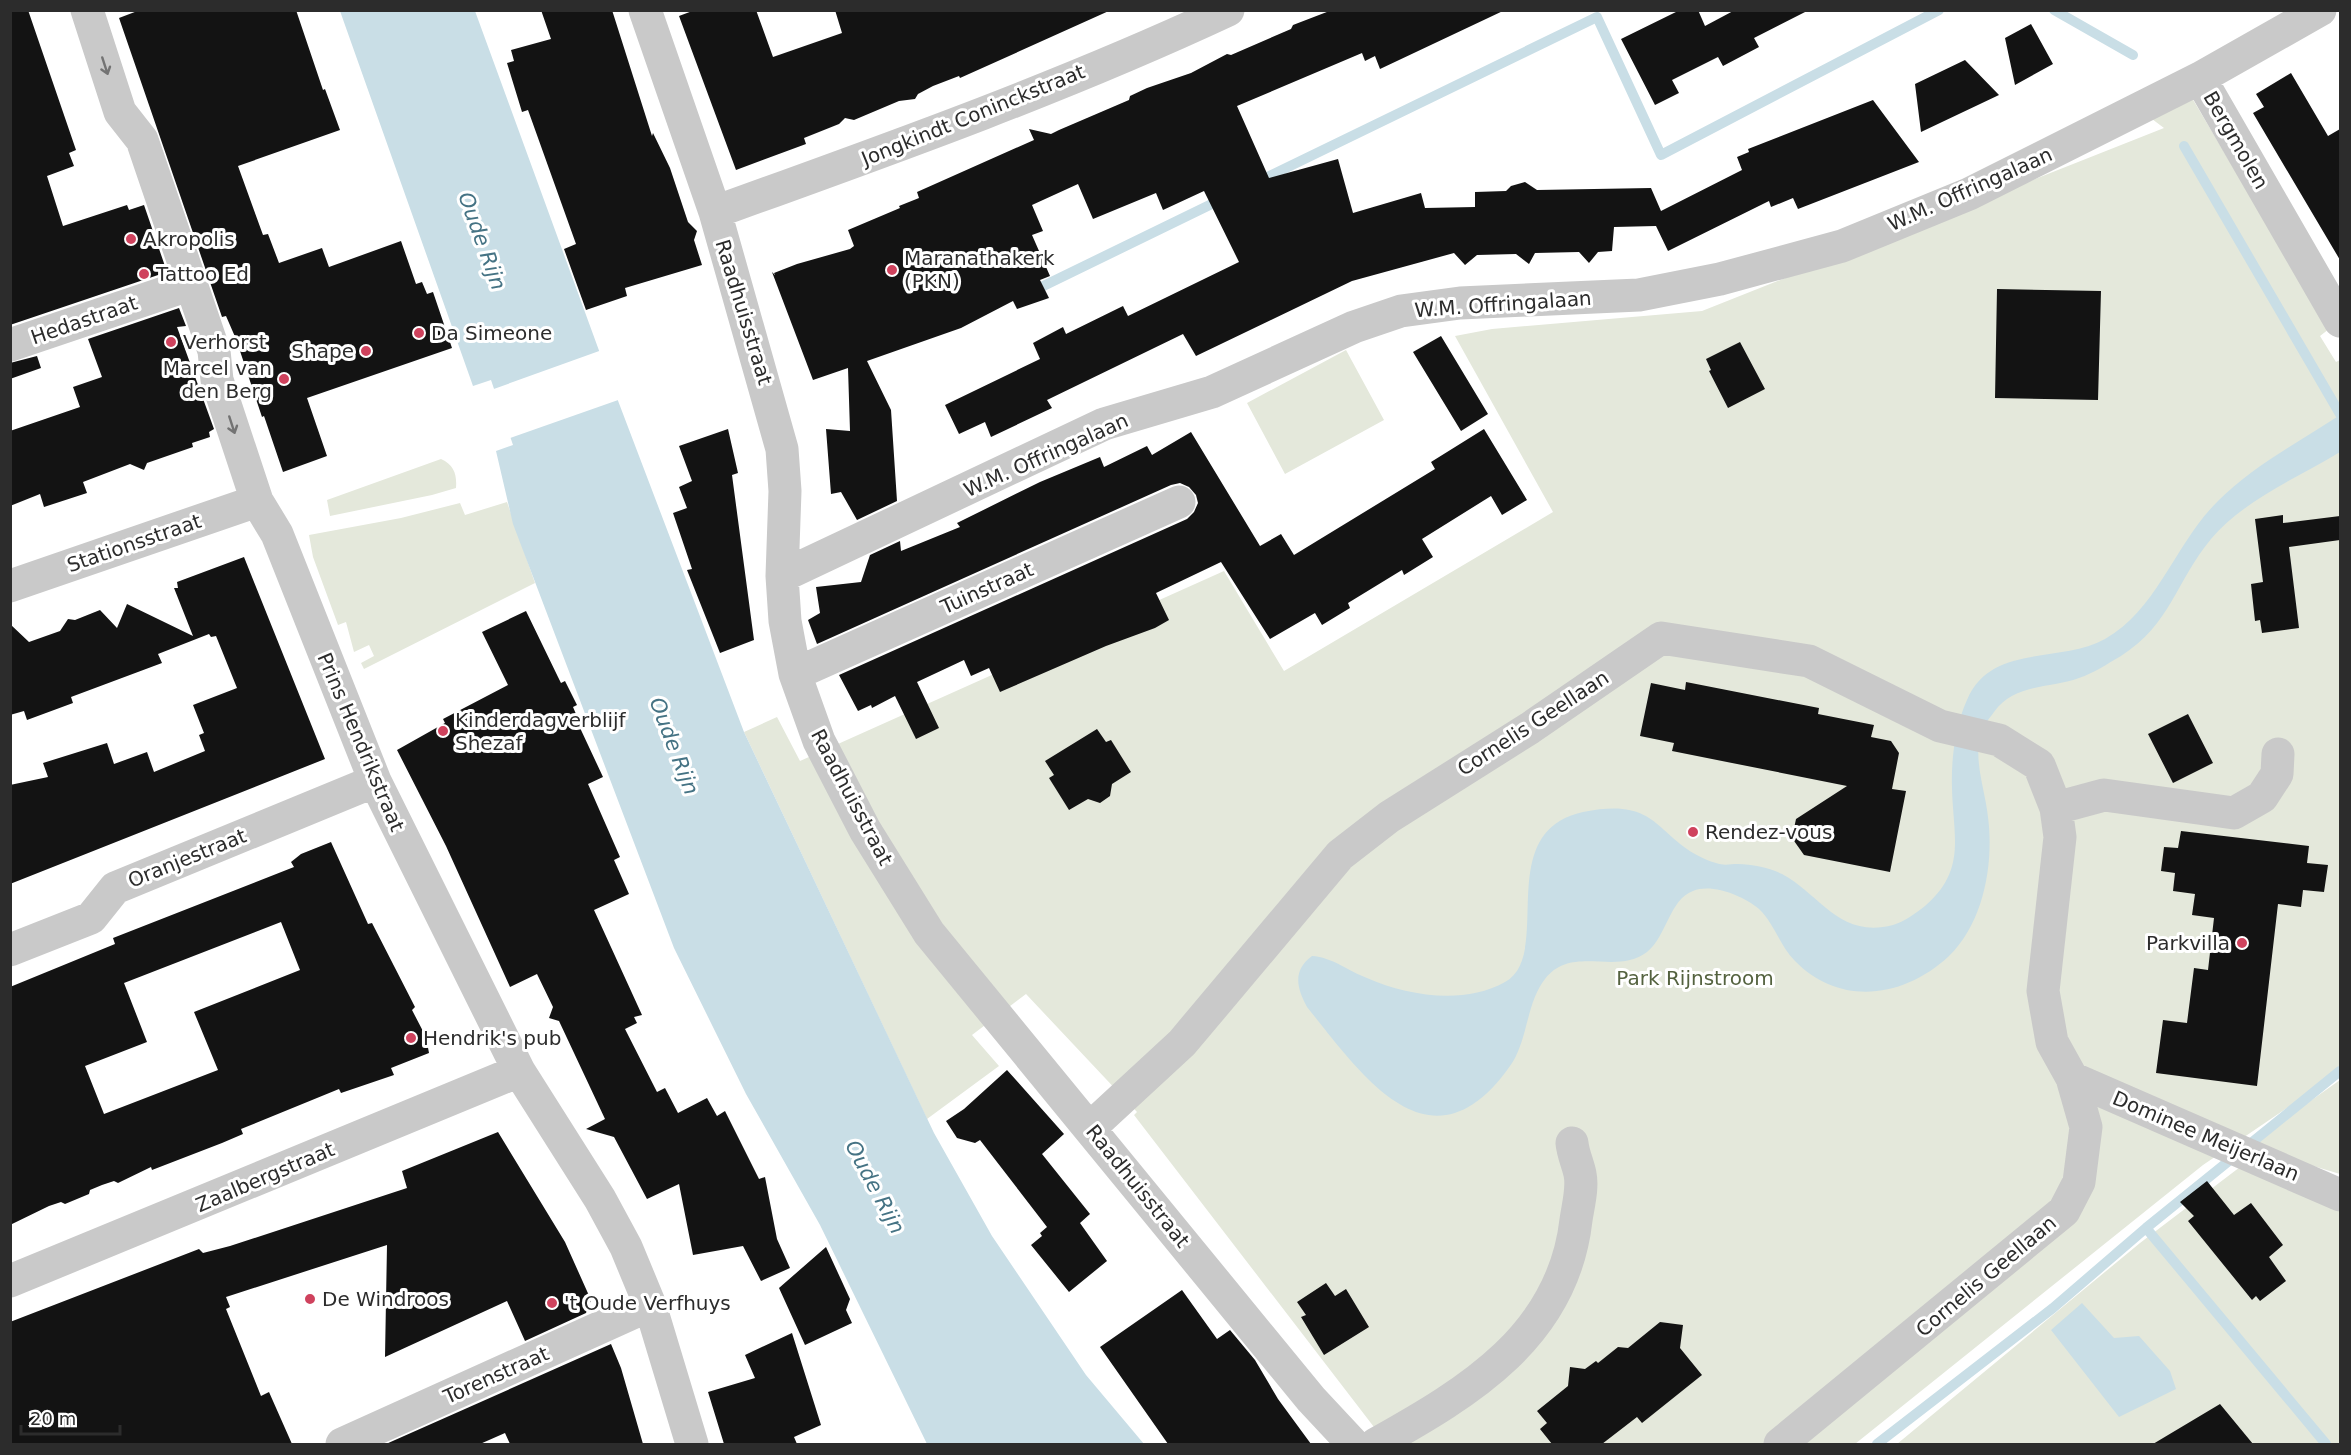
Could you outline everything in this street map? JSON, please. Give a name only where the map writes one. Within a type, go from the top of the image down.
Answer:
[{"type":"street","name":"Raadhuisstraat","points":[[645,10],[715,212],[782,448],[785,491],[782,576],[784,621],[795,674],[819,741],[865,830],[929,933],[1311,1399],[1353,1444]]},
{"type":"street","name":"Jongkindt Coninckstraat","points":[[715,212],[870,156],[1165,40],[1228,10]]},
{"type":"street","name":"Bergmolen","points":[[2320,10],[2200,78],[2340,321]]},
{"type":"street","name":"Prins Hendrikstraat","points":[[93,12],[120,112],[142,140],[214,351],[218,380],[257,501],[277,534],[375,781],[519,1071],[600,1200],[626,1247],[650,1305],[692,1444]]},
{"type":"street","name":"W.M. Offringalaan","points":[[782,576],[1104,424],[1212,392],[1364,324],[1401,311],[1460,303],[1639,295],[1720,279],[1842,246],[1969,194],[2200,78]]},
{"type":"street","name":"Hedastraat","points":[[10,345],[191,284]]},
{"type":"street","name":"Stationsstraat","points":[[10,586],[257,501]]},
{"type":"street","name":"Tuinstraat","points":[[795,674],[1179,502]]},
{"type":"street","name":"Cornelis Geellaan","points":[[1090,1128],[1182,1043],[1340,855],[1389,817],[1530,728],[1661,638],[1809,661],[1940,726],[2000,740],[2039,765],[2056,808],[2060,837],[2043,991],[2052,1042],[2072,1078],[2086,1127],[2079,1182],[2064,1211],[1780,1444]]},
{"type":"street","points":[[2056,808],[2104,795],[2234,813],[2262,797],[2277,774],[2278,754]]},
{"type":"street","name":"Oranjestraat","points":[[10,950],[91,918],[115,888],[375,781]]},
{"type":"street","name":"Zaalbergstraat","points":[[10,1281],[519,1071]]},
{"type":"street","name":"Dominee Meijerlaan","points":[[2072,1078],[2340,1195]]},
{"type":"street","points":[[1376,1444],[1467,1389],[1512,1353],[1544,1314],[1563,1277],[1573,1247],[1581,1176],[1572,1143]]},
{"type":"street","name":"Torenstraat","points":[[342,1444],[650,1305]]},
{"type":"green space","name":"Park Rijnstroom","points":[[2192,98],[2329,329],[2320,336],[2336,362],[2340,360],[2340,1072],[2203,1165],[1855,1444],[1387,1444],[1134,1115],[1137,1112],[1026,994],[972,1035],[999,1066],[927,1119],[744,732],[777,717],[800,761],[1224,571],[1284,671],[1553,512],[1455,336],[1492,329],[1702,311],[2164,128],[2152,119]]},
{"type":"green space","points":[[1346,350],[1384,420],[1285,474],[1247,403]]},
{"type":"green space","points":[[441,459],[454,470],[456,488],[330,516],[327,500]]},
{"type":"green space","points":[[507,502],[535,583],[364,669],[361,663],[374,656],[369,645],[354,652],[346,622],[338,625],[313,557],[309,535],[401,518],[460,503],[465,515]]},
{"type":"green space","points":[[2340,1080],[2340,1174],[2247,1146]]},
{"type":"green space","points":[[2244,1164],[2340,1201],[2340,1444],[1897,1444],[2140,1243]]},
{"type":"water","name":"Oude Rijn","points":[[340,11],[475,11],[601,356],[744,732],[934,1133],[992,1236],[1086,1375],[1144,1444],[927,1444],[820,1225],[746,1094],[674,948],[513,524],[496,451],[513,445],[491,380],[473,386]]},
{"type":"water","points":[[2340,415],[2340,452],[2255,501],[2224,525],[2199,555],[2162,616],[2138,644],[2085,676],[2022,691],[2012,696],[2002,703],[1987,721],[1981,732],[1978,753],[1989,835],[1988,872],[1984,891],[1971,926],[1961,942],[1949,956],[1912,981],[1872,992],[1852,991],[1832,986],[1813,976],[1795,961],[1764,915],[1753,904],[1728,892],[1709,889],[1693,891],[1678,902],[1659,937],[1647,952],[1635,959],[1622,961],[1568,963],[1556,969],[1545,979],[1534,999],[1520,1045],[1510,1066],[1481,1098],[1453,1114],[1426,1114],[1399,1104],[1375,1085],[1351,1061],[1307,1007],[1300,993],[1298,979],[1302,967],[1312,956],[1333,962],[1383,984],[1418,993],[1454,996],[1472,994],[1505,982],[1519,967],[1525,946],[1531,867],[1539,843],[1555,824],[1583,812],[1610,808],[1630,810],[1645,815],[1696,854],[1719,864],[1749,865],[1782,874],[1832,912],[1858,926],[1874,928],[1906,920],[1938,893],[1952,866],[1955,852],[1953,755],[1959,721],[1967,700],[1978,682],[1992,670],[2009,662],[2087,646],[2105,639],[2123,626],[2153,593],[2190,536],[2218,501],[2261,466]]},
{"type":"water","points":[[2082,1303],[2114,1338],[2139,1336],[2170,1371],[2176,1389],[2119,1417],[2051,1330]]},
{"type":"pier","points":[[602,350],[621,399],[507,439],[491,390]]},
{"type":"building","points":[[10,10],[28,10],[76,150],[69,153],[74,166],[47,176],[63,226],[127,205],[129,210],[144,205],[167,272],[10,325]]},
{"type":"building","points":[[140,10],[296,10],[323,90],[325,89],[340,130],[238,166],[263,235],[268,234],[279,263],[322,248],[329,267],[401,241],[416,284],[422,282],[427,294],[433,292],[452,348],[307,398],[327,456],[283,472],[236,339],[226,316],[222,317],[119,18]]},
{"type":"building","points":[[541,10],[612,10],[652,136],[653,133],[670,168],[688,222],[697,231],[694,240],[702,265],[625,288],[627,296],[586,310],[564,249],[576,244],[528,110],[522,112],[507,63],[514,61],[511,50],[551,39]]},
{"type":"building","points":[[695,10],[756,10],[773,57],[842,33],[835,10],[1111,10],[960,78],[959,76],[933,86],[918,94],[915,99],[899,101],[854,120],[845,118],[839,124],[804,138],[806,144],[736,170],[679,16]]},
{"type":"building","points":[[1332,10],[1505,10],[1380,69],[1375,56],[1365,61],[1362,53],[1237,106],[1269,178],[1338,159],[1353,213],[1421,193],[1425,208],[1475,207],[1475,192],[1506,191],[1511,186],[1525,182],[1537,190],[1651,188],[1661,211],[1742,170],[1737,157],[1749,152],[1748,149],[1873,100],[1919,162],[1798,209],[1793,198],[1771,207],[1769,201],[1668,251],[1656,226],[1614,227],[1612,251],[1598,252],[1589,263],[1579,252],[1535,253],[1529,264],[1516,254],[1477,255],[1465,265],[1454,253],[1352,281],[1196,356],[1183,334],[1047,400],[1052,408],[991,437],[985,422],[959,434],[945,405],[1040,359],[1033,343],[1063,327],[1066,334],[1123,306],[1128,316],[1239,262],[1204,191],[1163,210],[1156,193],[1093,219],[1078,184],[1032,205],[1043,231],[1032,235],[1050,276],[1040,280],[1049,298],[1017,309],[1013,301],[961,328],[867,361],[891,410],[897,501],[857,520],[841,492],[831,494],[826,429],[850,431],[848,368],[813,380],[772,272],[775,275],[774,273],[797,264],[850,249],[854,246],[848,230],[919,198],[917,192],[1034,140],[1029,129],[1051,134],[1129,100],[1130,96],[1147,88],[1191,73],[1227,54],[1231,55],[1291,29],[1293,25]]},
{"type":"building","points":[[1680,10],[1698,10],[1705,26],[1735,10],[1809,10],[1754,38],[1759,47],[1723,66],[1718,57],[1672,80],[1679,93],[1655,105],[1621,39]]},
{"type":"building","points":[[2031,24],[2053,64],[2015,85],[2005,38]]},
{"type":"building","points":[[1965,60],[1999,95],[1921,132],[1915,84]]},
{"type":"building","points":[[2291,73],[2328,136],[2340,129],[2340,260],[2253,113],[2264,107],[2256,94]]},
{"type":"building","points":[[1997,289],[2101,291],[2098,400],[1995,398]]},
{"type":"building","points":[[179,308],[186,326],[177,327],[214,429],[209,432],[210,437],[192,443],[193,447],[147,463],[144,470],[130,464],[83,482],[87,493],[44,507],[40,494],[10,506],[10,431],[80,407],[73,387],[102,377],[88,339]]},
{"type":"building","points":[[1441,336],[1488,414],[1461,431],[1413,352]]},
{"type":"building","points":[[1740,342],[1765,389],[1728,408],[1709,371],[1711,370],[1706,359]]},
{"type":"building","points":[[37,356],[41,368],[10,379],[10,363]]},
{"type":"building","points":[[728,429],[738,473],[732,475],[754,640],[720,653],[687,570],[692,569],[673,513],[687,508],[679,487],[692,481],[679,446]]},
{"type":"building","points":[[1484,429],[1527,500],[1502,515],[1491,496],[1422,539],[1433,557],[1404,575],[1402,570],[1348,603],[1350,608],[1322,625],[1315,613],[1270,639],[1221,562],[1156,593],[1169,620],[1155,628],[1106,646],[1000,692],[989,668],[971,676],[964,660],[917,682],[939,728],[916,739],[895,696],[872,708],[871,705],[858,711],[839,675],[1187,519],[1194,512],[1198,503],[1196,495],[1189,487],[1180,483],[1171,485],[817,644],[808,620],[820,613],[816,587],[861,582],[870,555],[900,541],[901,551],[960,527],[957,523],[1040,482],[1100,457],[1104,467],[1147,446],[1152,455],[1191,432],[1260,546],[1281,534],[1294,555],[1435,469],[1431,462]]},
{"type":"building","points":[[2283,515],[2283,523],[2340,516],[2340,540],[2289,547],[2299,628],[2262,633],[2260,620],[2255,621],[2251,584],[2263,582],[2255,519]]},
{"type":"building","points":[[244,557],[325,759],[10,884],[10,785],[48,777],[43,763],[107,743],[114,764],[147,752],[154,772],[205,751],[199,735],[204,733],[193,705],[237,688],[216,636],[211,637],[209,634],[158,654],[162,663],[71,697],[73,703],[27,720],[24,711],[10,715],[10,624],[29,642],[60,631],[68,619],[75,620],[100,610],[117,628],[127,604],[193,636],[174,588],[178,588],[177,582]]},
{"type":"building","points":[[526,611],[561,683],[565,681],[577,705],[573,707],[576,714],[574,715],[603,777],[588,784],[620,857],[614,860],[629,894],[594,910],[642,1015],[634,1017],[637,1023],[625,1029],[657,1092],[665,1088],[678,1113],[707,1098],[717,1116],[725,1111],[759,1179],[765,1177],[777,1239],[790,1268],[761,1281],[743,1246],[693,1255],[679,1184],[647,1199],[614,1137],[586,1129],[605,1119],[559,1021],[549,1018],[553,1007],[537,974],[510,987],[446,846],[397,750],[445,723],[443,719],[508,685],[482,632]]},
{"type":"building","points":[[1686,682],[1819,708],[1818,714],[1874,725],[1871,737],[1891,741],[1899,753],[1892,789],[1906,791],[1890,872],[1804,855],[1792,838],[1796,819],[1847,786],[1672,751],[1674,743],[1640,736],[1651,683],[1685,690]]},
{"type":"building","points":[[2188,714],[2213,763],[2173,783],[2148,734]]},
{"type":"building","points":[[1097,729],[1106,742],[1111,740],[1131,772],[1112,784],[1110,796],[1100,803],[1088,799],[1069,810],[1049,778],[1054,775],[1045,761]]},
{"type":"building","name":"Parkvilla","points":[[2181,831],[2309,846],[2307,863],[2328,865],[2324,892],[2303,890],[2301,907],[2278,904],[2257,1086],[2156,1073],[2163,1020],[2187,1023],[2194,968],[2208,970],[2214,918],[2192,915],[2195,894],[2173,891],[2175,873],[2161,871],[2164,847],[2178,848]]},
{"type":"building","points":[[331,842],[368,924],[372,923],[415,1007],[412,1010],[426,1037],[429,1053],[391,1068],[394,1075],[341,1093],[339,1089],[241,1129],[243,1134],[222,1143],[152,1170],[151,1167],[118,1183],[114,1181],[102,1185],[90,1190],[89,1194],[65,1204],[61,1202],[49,1206],[10,1225],[10,987],[115,944],[113,938],[294,867],[291,862],[301,854]],"holes":[[[281,922],[300,970],[194,1012],[218,1070],[104,1114],[85,1066],[147,1042],[124,983]]]},
{"type":"building","points":[[1007,1070],[1064,1134],[1042,1154],[1090,1214],[1080,1223],[1107,1261],[1069,1292],[1031,1245],[1042,1236],[1040,1233],[1047,1227],[980,1140],[975,1143],[957,1138],[946,1121],[964,1109]]},
{"type":"building","points":[[498,1132],[565,1242],[591,1300],[586,1313],[525,1341],[507,1301],[385,1357],[387,1245],[226,1297],[230,1307],[226,1309],[261,1396],[269,1392],[292,1444],[10,1444],[10,1322],[199,1249],[203,1253],[230,1246],[407,1188],[402,1171]]},
{"type":"building","points":[[2207,1181],[2234,1215],[2251,1203],[2283,1245],[2269,1257],[2286,1281],[2260,1301],[2256,1296],[2252,1300],[2188,1221],[2194,1216],[2180,1202]]},
{"type":"building","points":[[826,1247],[850,1299],[846,1310],[852,1323],[805,1345],[779,1288]]},
{"type":"building","points":[[1326,1283],[1335,1296],[1346,1289],[1369,1327],[1324,1355],[1301,1317],[1306,1315],[1297,1302]]},
{"type":"building","points":[[1182,1290],[1217,1339],[1230,1330],[1255,1360],[1278,1399],[1311,1444],[1168,1444],[1100,1347]]},
{"type":"building","points":[[1660,1322],[1683,1325],[1680,1348],[1702,1375],[1642,1423],[1637,1417],[1602,1444],[1552,1444],[1540,1429],[1547,1423],[1537,1411],[1568,1386],[1570,1367],[1585,1369],[1596,1361],[1598,1363],[1618,1347],[1628,1348]]},
{"type":"building","points":[[792,1333],[821,1425],[794,1437],[797,1444],[724,1444],[708,1392],[755,1378],[745,1355]]},
{"type":"building","points":[[611,1344],[621,1368],[643,1444],[510,1444],[505,1433],[480,1444],[386,1444]]},
{"type":"building","points":[[2220,1404],[2253,1444],[2153,1444]]},
{"type":"waterway","points":[[1257,182],[1597,17],[1661,155],[1939,10]]},
{"type":"waterway","points":[[2054,10],[2133,55]]},
{"type":"waterway","points":[[2184,146],[2340,414]]},
{"type":"waterway","points":[[1031,292],[1222,199]]},
{"type":"waterway","points":[[1877,1444],[2053,1308],[2146,1228],[2340,1071]]},
{"type":"waterway","points":[[2146,1228],[2326,1444]]},
{"type":"place","name":"Akropolis","points":[[131,239]]},
{"type":"place","name":"Maranathakerk (PKN)","points":[[892,270]]},
{"type":"place","name":"Tattoo Ed","points":[[144,274]]},
{"type":"place","name":"Da Simeone","points":[[419,333]]},
{"type":"place","name":"Verhorst","points":[[171,342]]},
{"type":"place","name":"Shape","points":[[366,351]]},
{"type":"place","name":"Marcel van den Berg","points":[[284,379]]},
{"type":"place","name":"Kinderdagverblijf Shezaf","points":[[443,731]]},
{"type":"place","name":"Rendez-vous","points":[[1693,832]]},
{"type":"place","name":"Parkvilla","points":[[2242,943]]},
{"type":"place","name":"Hendrik's pub","points":[[411,1038]]},
{"type":"place","name":"De Windroos","points":[[310,1299]]},
{"type":"place","name":"'t Oude Verfhuys","points":[[552,1303]]}]
